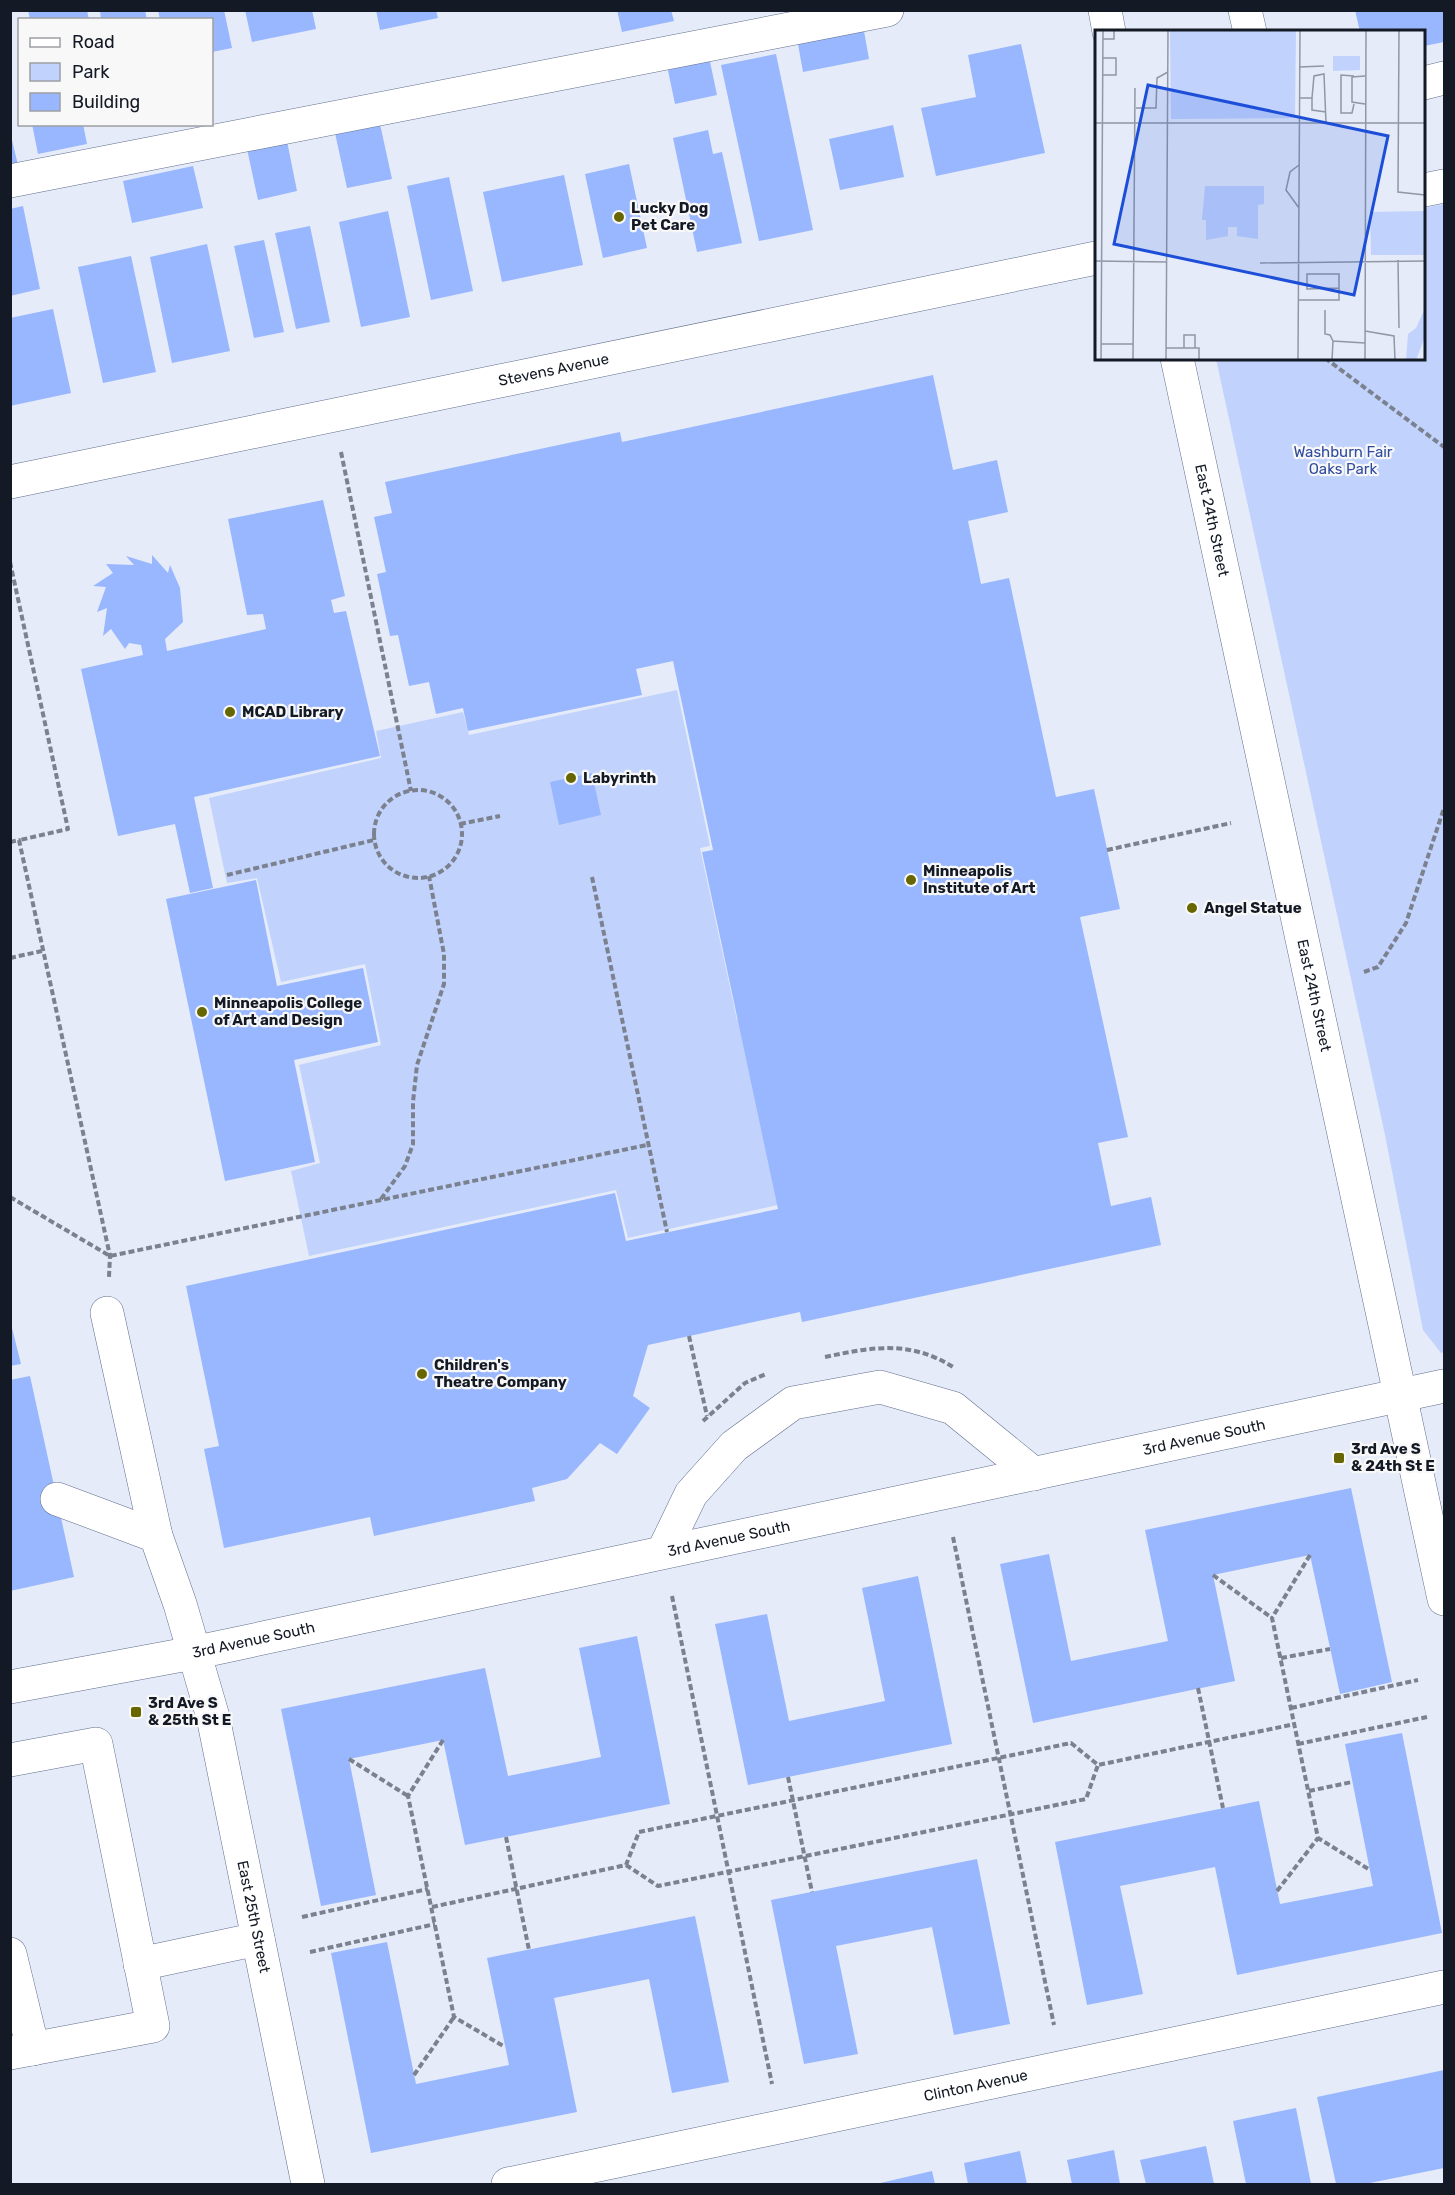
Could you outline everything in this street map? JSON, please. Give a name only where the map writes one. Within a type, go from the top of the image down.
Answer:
[{"type":"street","points":[[10,182],[887,10]]},
{"type":"street","points":[[1105,10],[1109,30]]},
{"type":"street","points":[[1245,10],[1250,30]]},
{"type":"street","points":[[1425,83],[1444,78]]},
{"type":"street","points":[[1425,190],[1444,186]]},
{"type":"street","name":"Stevens Avenue","points":[[10,482],[1095,258]]},
{"type":"street","name":"East 24th Street","points":[[1177,360],[1444,1599]]},
{"type":"street","name":"East 25th Street","points":[[106,1313],[156,1536],[180,1604],[213,1717],[309,2184]]},
{"type":"street","name":"3rd Avenue South","points":[[10,1687],[193,1653],[1444,1386]]},
{"type":"street","points":[[663,1552],[691,1494],[734,1446],[793,1403],[880,1387],[953,1408],[1034,1474]]},
{"type":"street","points":[[57,1499],[156,1536]]},
{"type":"street","points":[[10,1760],[96,1744],[153,2026],[22,2051],[10,1954]]},
{"type":"street","points":[[140,1964],[258,1939]]},
{"type":"street","name":"Clinton Avenue","points":[[508,2184],[1444,1987]]},
{"type":"path","points":[[1328,360],[1444,447]]},
{"type":"path","points":[[341,452],[411,791]]},
{"type":"path","points":[[10,562],[68,829],[10,842]]},
{"type":"path","points":[[411,791],[426,791],[440,795],[451,804],[460,824],[460,846],[454,859],[444,869],[429,876],[417,878],[389,867],[380,855],[374,840],[375,827],[387,802],[411,791]]},
{"type":"path","points":[[1364,972],[1378,967],[1406,923],[1444,808]]},
{"type":"path","points":[[460,824],[500,816]]},
{"type":"path","points":[[1107,850],[1231,823]]},
{"type":"path","points":[[19,840],[110,1256],[106,1313]]},
{"type":"path","points":[[227,875],[374,840]]},
{"type":"path","points":[[380,1199],[405,1166],[413,1144],[413,1102],[417,1065],[444,984],[444,954],[429,876]]},
{"type":"path","points":[[592,877],[667,1232]]},
{"type":"path","points":[[10,958],[42,951]]},
{"type":"path","points":[[10,1197],[110,1256],[647,1145]]},
{"type":"path","points":[[689,1336],[707,1416]]},
{"type":"path","points":[[953,1537],[1054,2025]]},
{"type":"path","points":[[1272,1618],[1310,1555]]},
{"type":"path","points":[[1213,1575],[1272,1618],[1318,1838],[1370,1870]]},
{"type":"path","points":[[672,1596],[772,2084]]},
{"type":"path","points":[[1281,1659],[1330,1649]]},
{"type":"path","points":[[1291,1708],[1418,1680]]},
{"type":"path","points":[[1198,1688],[1223,1808]]},
{"type":"path","points":[[1298,1744],[1427,1717]]},
{"type":"path","points":[[1098,1765],[1295,1724]]},
{"type":"path","points":[[414,2075],[454,2017],[408,1796],[443,1740]]},
{"type":"path","points":[[626,1865],[639,1832],[1071,1743],[1098,1765]]},
{"type":"path","points":[[349,1759],[408,1796]]},
{"type":"path","points":[[432,1907],[626,1865],[658,1886],[1086,1799],[1098,1765]]},
{"type":"path","points":[[788,1777],[812,1892]]},
{"type":"path","points":[[1308,1791],[1352,1782]]},
{"type":"path","points":[[507,1837],[529,1950]]},
{"type":"path","points":[[1278,1891],[1318,1838]]},
{"type":"path","points":[[302,1917],[428,1889]]},
{"type":"path","points":[[310,1952],[435,1924]]},
{"type":"path","points":[[454,2017],[505,2047]]},
{"type":"green space","name":"Washburn Fair Oaks Park","points":[[1444,204],[1444,1352],[1441,1353],[1423,1330],[1385,1135],[1216,360],[1425,360],[1425,208]]},
{"type":"green space","points":[[677,690],[710,846],[700,848],[737,1020],[747,1018],[782,1204],[628,1238],[616,1190],[309,1256],[291,1171],[320,1163],[299,1065],[381,1045],[365,964],[281,982],[257,878],[227,883],[209,798],[381,758],[376,731],[463,712],[469,735]]},
{"type":"building","points":[[28,10],[87,10],[89,18],[30,18]]},
{"type":"building","points":[[100,10],[145,10],[147,18],[101,18]]},
{"type":"building","points":[[158,10],[224,10],[232,48],[213,52],[213,18],[160,18]]},
{"type":"building","points":[[245,10],[312,10],[316,29],[252,42]]},
{"type":"building","points":[[376,10],[436,10],[438,18],[380,30]]},
{"type":"building","points":[[617,10],[671,10],[674,21],[622,32]]},
{"type":"building","points":[[1355,10],[1444,10],[1444,42],[1425,46],[1425,30],[1360,30]]},
{"type":"building","points":[[862,20],[869,59],[803,72],[796,33]]},
{"type":"building","points":[[1021,44],[1045,153],[936,176],[921,108],[976,97],[968,55]]},
{"type":"building","points":[[708,52],[717,95],[675,104],[666,61]]},
{"type":"building","points":[[776,54],[813,230],[759,241],[721,65]]},
{"type":"building","points":[[380,124],[392,179],[347,188],[335,133]]},
{"type":"building","points":[[893,125],[904,177],[840,190],[829,139]]},
{"type":"building","points":[[32,126],[83,126],[87,144],[38,154]]},
{"type":"building","points":[[708,130],[713,154],[722,152],[742,243],[697,252],[673,138]]},
{"type":"building","points":[[10,132],[20,173],[10,175]]},
{"type":"building","points":[[287,141],[297,191],[258,200],[247,149]]},
{"type":"building","points":[[629,164],[647,248],[603,258],[585,174]]},
{"type":"building","points":[[193,166],[203,208],[132,223],[123,181]]},
{"type":"building","points":[[564,175],[583,265],[502,282],[483,192]]},
{"type":"building","points":[[449,177],[473,291],[431,300],[407,186]]},
{"type":"building","points":[[23,206],[40,289],[10,296],[10,209]]},
{"type":"building","points":[[388,211],[410,317],[361,327],[339,222]]},
{"type":"building","points":[[310,226],[330,322],[296,329],[275,233]]},
{"type":"building","points":[[264,240],[284,332],[254,338],[234,246]]},
{"type":"building","points":[[207,244],[230,351],[172,363],[150,257]]},
{"type":"building","points":[[131,256],[156,372],[103,383],[78,267]]},
{"type":"building","points":[[53,309],[71,393],[10,406],[10,318]]},
{"type":"building","name":"Minneapolis Institute of Art","points":[[933,375],[953,470],[997,460],[1008,512],[968,521],[981,584],[1009,578],[1056,797],[1094,789],[1120,909],[1080,917],[1128,1137],[1098,1143],[1111,1206],[1151,1197],[1161,1245],[802,1322],[800,1312],[648,1345],[633,1396],[650,1408],[617,1454],[600,1443],[567,1479],[532,1488],[535,1501],[374,1536],[370,1517],[224,1548],[204,1449],[219,1446],[186,1286],[615,1193],[626,1241],[778,1209],[702,852],[713,850],[673,661],[636,669],[642,695],[468,731],[463,708],[436,714],[429,682],[409,686],[398,635],[390,636],[377,574],[386,572],[374,517],[392,513],[385,482],[620,432],[622,442]]},
{"type":"building","name":"MCAD Library","points":[[323,500],[345,596],[331,600],[334,613],[346,611],[380,756],[194,797],[213,888],[190,893],[175,824],[118,836],[81,669],[143,655],[141,645],[129,643],[125,649],[111,629],[103,636],[107,608],[97,612],[106,587],[93,586],[113,573],[106,564],[134,565],[126,556],[152,564],[152,555],[168,573],[170,565],[180,588],[183,622],[165,639],[167,651],[266,629],[263,614],[247,615],[228,519]]},
{"type":"building","points":[[592,773],[601,815],[559,825],[550,782]]},
{"type":"building","points":[[256,880],[277,986],[363,968],[378,1042],[294,1060],[315,1162],[225,1181],[166,899]]},
{"type":"building","points":[[10,1320],[21,1364],[10,1366]]},
{"type":"building","points":[[30,1376],[74,1577],[10,1591],[10,1380]]},
{"type":"building","points":[[1351,1488],[1392,1682],[1340,1694],[1310,1555],[1213,1575],[1235,1681],[1033,1723],[1000,1564],[1049,1554],[1071,1661],[1168,1641],[1145,1530]]},
{"type":"building","points":[[918,1576],[952,1744],[748,1785],[715,1624],[767,1614],[789,1721],[885,1701],[862,1588]]},
{"type":"building","points":[[637,1636],[670,1804],[465,1845],[443,1740],[349,1759],[376,1895],[321,1906],[281,1709],[485,1668],[508,1776],[601,1757],[579,1648]]},
{"type":"building","points":[[1402,1733],[1442,1933],[1237,1975],[1215,1867],[1120,1886],[1143,1994],[1087,2005],[1055,1842],[1259,1801],[1280,1904],[1373,1886],[1345,1744]]},
{"type":"building","points":[[977,1859],[1010,2024],[954,2035],[932,1927],[836,1946],[858,2054],[804,2064],[771,1900]]},
{"type":"building","points":[[695,1916],[729,2082],[672,2093],[649,1979],[554,1998],[577,2112],[371,2153],[331,1953],[387,1942],[416,2084],[509,2065],[487,1958]]},
{"type":"building","points":[[1444,2070],[1444,2168],[1365,2184],[1336,2184],[1317,2097]]},
{"type":"building","points":[[1296,2108],[1311,2184],[1246,2184],[1233,2121]]},
{"type":"building","points":[[1206,2146],[1214,2184],[1146,2184],[1140,2160]]},
{"type":"building","points":[[1114,2150],[1120,2184],[1072,2184],[1067,2160]]},
{"type":"building","points":[[1020,2151],[1027,2184],[968,2184],[964,2163]]},
{"type":"building","points":[[932,2171],[935,2184],[876,2184]]},
{"type":"place","name":"Lucky Dog Pet Care","points":[[619,217]]},
{"type":"place","name":"MCAD Library","points":[[230,712]]},
{"type":"place","name":"Labyrinth","points":[[571,778]]},
{"type":"place","name":"Minneapolis Institute of Art","points":[[911,880]]},
{"type":"place","name":"Angel Statue","points":[[1192,908]]},
{"type":"place","name":"Minneapolis College of Art and Design","points":[[202,1012]]},
{"type":"place","name":"Children's Theatre Company","points":[[422,1374]]},
{"type":"place","name":"3rd Ave S & 24th St E","points":[[1339,1458]]},
{"type":"place","name":"3rd Ave S & 25th St E","points":[[136,1712]]}]
